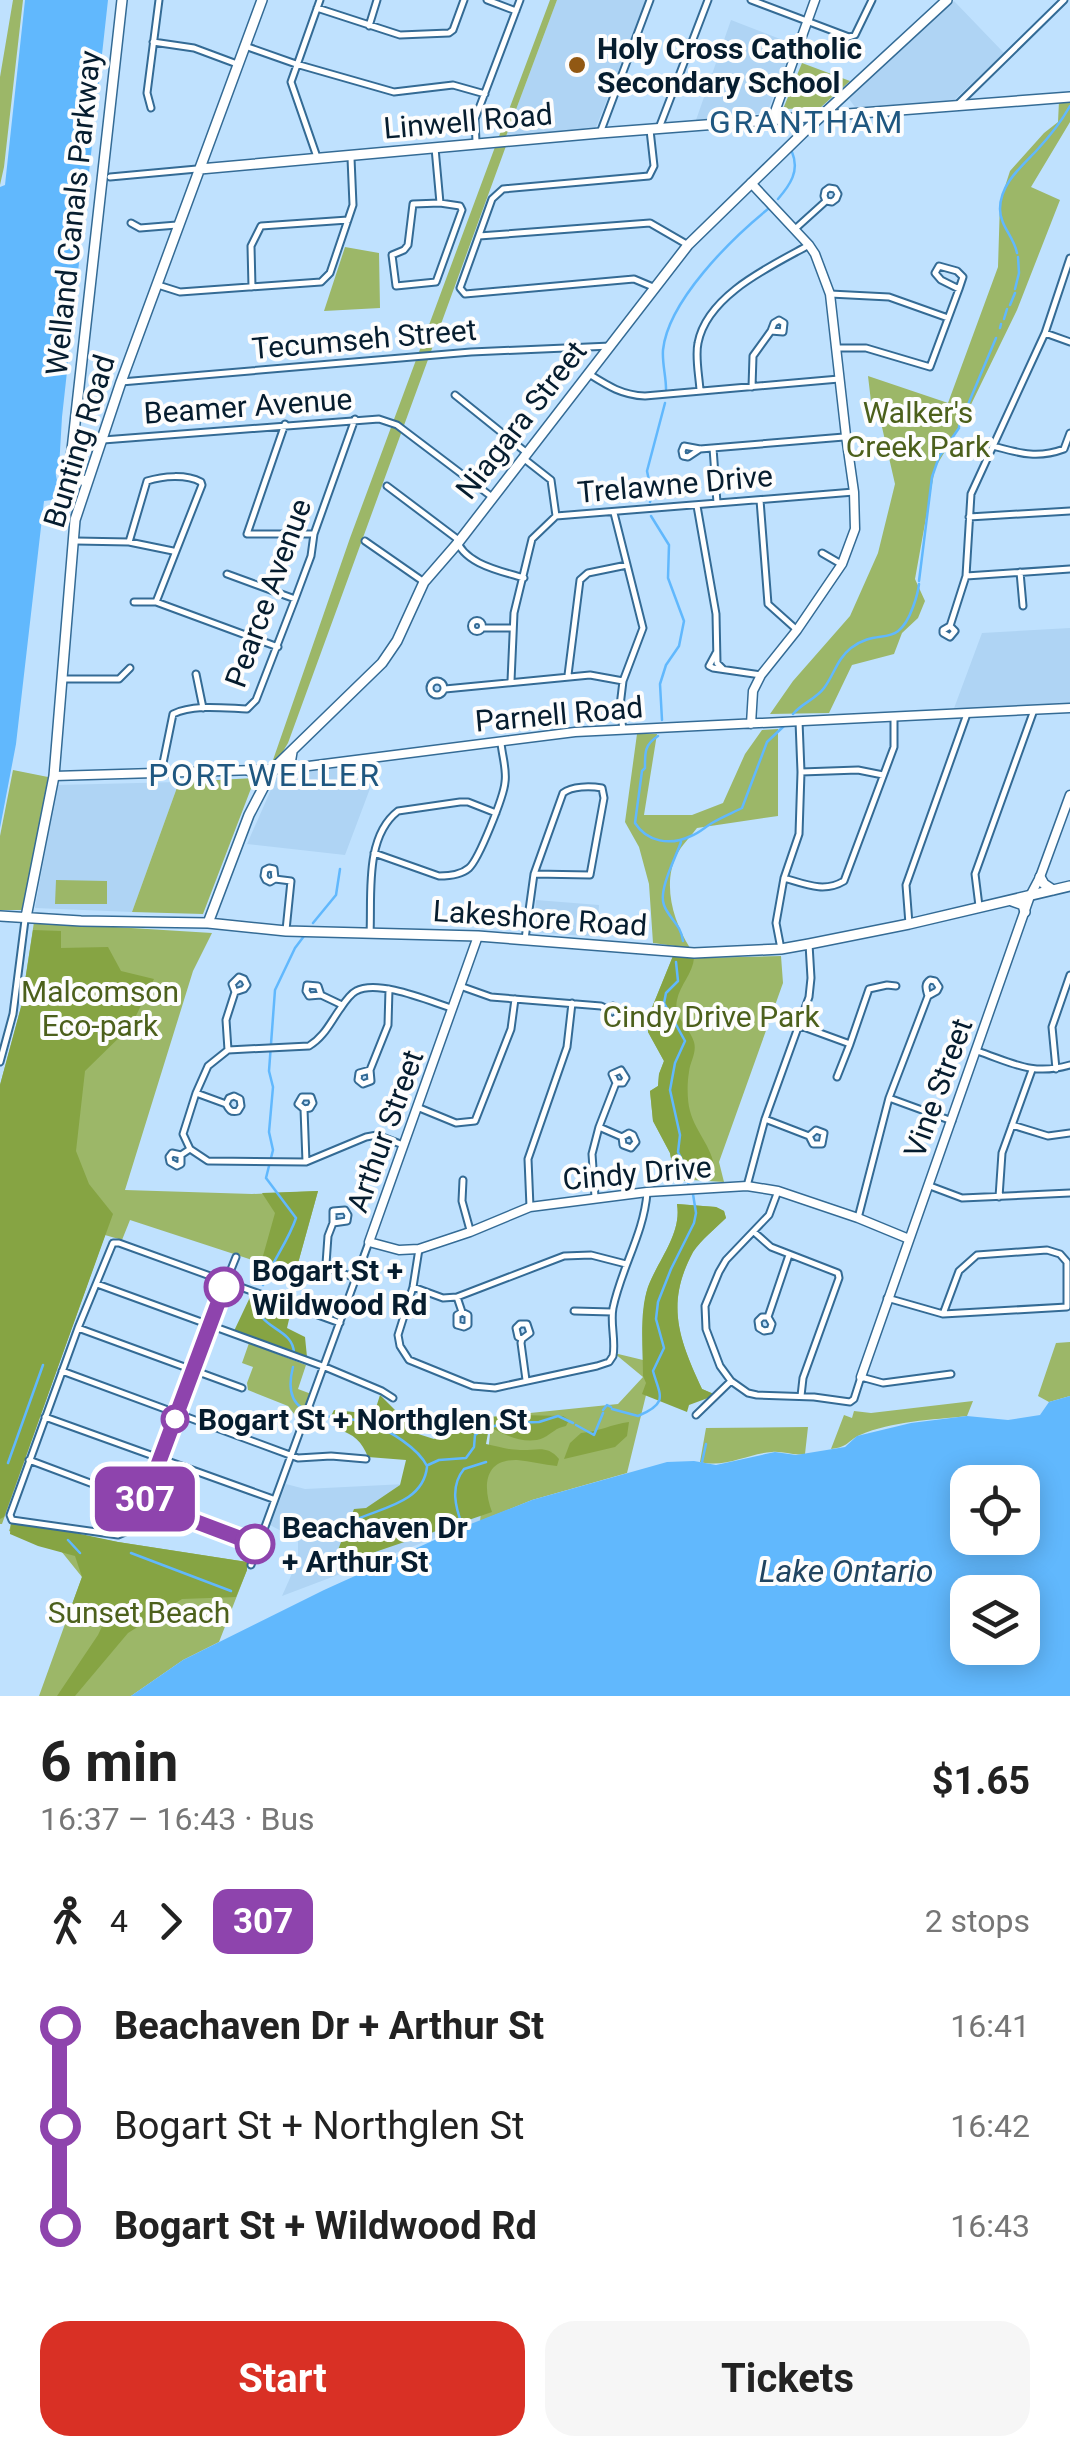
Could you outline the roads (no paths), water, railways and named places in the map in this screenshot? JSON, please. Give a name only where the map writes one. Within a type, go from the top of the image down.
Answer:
[{"type":"main road","name":"Welland Canals Parkway","points":[[87,482],[73,476],[70,468],[122,0]]},
{"type":"main road","name":"Bunting Road","points":[[26,917],[54,776],[75,520],[262,0]]},
{"type":"main road","name":"Niagara Street","points":[[208,923],[249,816],[273,770],[382,663],[397,641],[424,582],[688,245],[947,0]]},
{"type":"main road","points":[[846,115],[843,103],[848,92]]},
{"type":"main road","name":"Linwell Road","points":[[200,169],[1070,97]]},
{"type":"main road","points":[[784,119],[802,124],[804,132]]},
{"type":"main road","points":[[292,749],[290,764],[294,768]]},
{"type":"main road","points":[[248,770],[266,780]]},
{"type":"main road","points":[[1040,878],[1054,890]]},
{"type":"main road","name":"Lakeshore Road","points":[[0,916],[189,922],[286,931],[478,936],[694,954],[809,944],[1070,886]]},
{"type":"main road","points":[[189,922],[204,917],[217,898]]},
{"type":"main road","points":[[1010,901],[1020,902],[1025,912]]},
{"type":"street","points":[[151,108],[147,93],[159,0]]},
{"type":"street","points":[[318,160],[291,82],[320,0]]},
{"type":"street","points":[[368,26],[377,0]]},
{"type":"street","points":[[317,8],[400,35],[449,34],[464,0]]},
{"type":"street","points":[[487,0],[516,11]]},
{"type":"street","points":[[476,145],[476,119],[520,0]]},
{"type":"street","points":[[600,133],[650,0]]},
{"type":"street","points":[[656,288],[634,279],[465,294],[460,288],[492,199],[503,189],[648,176],[654,166],[654,130],[708,0]]},
{"type":"street","points":[[772,120],[816,0]]},
{"type":"street","points":[[755,1],[849,37],[855,36],[872,0]]},
{"type":"street","points":[[956,106],[1064,0]]},
{"type":"street","points":[[153,42],[194,48],[238,65]]},
{"type":"street","points":[[245,46],[394,92],[453,85],[485,94]]},
{"type":"street","points":[[435,148],[440,203]]},
{"type":"street","points":[[158,285],[180,292],[326,279],[355,198],[351,157]]},
{"type":"street","name":"Linwell Road","points":[[110,176],[200,169]]},
{"type":"street","points":[[751,183],[809,245],[830,294],[855,529],[842,564],[761,674],[754,690],[752,724]]},
{"type":"street","points":[[795,228],[826,201]]},
{"type":"street","points":[[440,203],[460,206],[462,210],[436,282],[396,286],[392,255],[408,245],[413,204],[440,203]]},
{"type":"street","points":[[252,288],[250,253],[261,226],[348,220]]},
{"type":"street","points":[[131,223],[140,228],[180,225]]},
{"type":"street","points":[[479,236],[650,224],[688,245]]},
{"type":"street","points":[[700,390],[698,345],[708,320],[730,293],[746,281],[809,245]]},
{"type":"street","points":[[950,626],[966,576],[971,494],[1044,333],[1067,278],[1070,258]]},
{"type":"street","points":[[836,348],[866,348],[930,367],[959,289],[963,277],[939,266],[935,274],[938,278],[959,289]]},
{"type":"street","points":[[830,294],[889,297],[948,318]]},
{"type":"street","points":[[752,386],[754,356],[771,331]]},
{"type":"street","points":[[1044,333],[1070,342]]},
{"type":"street","name":"Tecumseh Street","points":[[122,382],[471,352],[611,346]]},
{"type":"street","points":[[589,374],[630,396],[839,380]]},
{"type":"street","points":[[455,394],[551,480],[556,516]]},
{"type":"street","name":"Beamer Avenue","points":[[103,440],[379,419],[397,424],[492,497]]},
{"type":"street","name":"Pearce Avenue","points":[[161,773],[173,714],[203,708],[251,707],[256,700],[296,599],[314,534],[355,420]]},
{"type":"street","name":"Pearce Avenue","points":[[285,424],[248,534],[314,534]]},
{"type":"street","points":[[993,446],[1028,456],[1053,452],[1064,449],[1070,433]]},
{"type":"street","points":[[700,449],[846,436]]},
{"type":"street","points":[[713,448],[717,503]]},
{"type":"street","points":[[129,542],[147,481],[195,478],[202,485],[156,602]]},
{"type":"street","points":[[387,486],[456,538],[458,548],[473,559],[524,578]]},
{"type":"street","name":"Trelawne Drive","points":[[511,681],[512,628],[532,539],[556,516],[854,492]]},
{"type":"street","points":[[760,500],[768,604],[797,630]]},
{"type":"street","points":[[697,505],[718,632],[717,651],[710,666],[761,674]]},
{"type":"street","points":[[969,516],[1070,511]]},
{"type":"street","points":[[614,513],[643,628],[623,681],[623,730]]},
{"type":"street","points":[[72,541],[129,542],[174,552]]},
{"type":"street","points":[[365,541],[424,582]]},
{"type":"street","points":[[822,554],[842,564]]},
{"type":"street","points":[[568,676],[580,580],[588,573],[627,565]]},
{"type":"street","points":[[966,576],[1070,569]]},
{"type":"street","points":[[1020,572],[1023,606]]},
{"type":"street","points":[[226,574],[296,599]]},
{"type":"street","points":[[134,602],[156,602],[278,647]]},
{"type":"street","points":[[482,628],[512,628]]},
{"type":"street","points":[[63,680],[118,679],[130,668]]},
{"type":"street","points":[[196,674],[203,708]]},
{"type":"street","points":[[444,689],[590,675],[623,681]]},
{"type":"street","name":"Parnell Road","points":[[54,776],[273,770],[500,740],[623,730],[1070,708]]},
{"type":"street","points":[[979,908],[975,874],[1034,710]]},
{"type":"street","points":[[908,924],[906,884],[968,714]]},
{"type":"street","points":[[784,878],[820,888],[844,881],[894,747],[894,717]]},
{"type":"street","points":[[780,949],[776,923],[784,878],[799,834],[799,722]]},
{"type":"street","points":[[374,853],[439,876],[468,870],[496,813],[506,781],[500,740]]},
{"type":"street","points":[[801,772],[858,770],[884,776]]},
{"type":"street","points":[[525,941],[534,874],[563,793],[577,788],[602,788],[604,798],[590,875],[534,874]]},
{"type":"street","name":"Vine Street","points":[[802,1396],[850,1402],[854,1399],[1030,896],[1070,795]]},
{"type":"street","points":[[370,934],[374,853],[385,825],[398,812],[460,802],[496,813]]},
{"type":"street","points":[[276,879],[291,881],[286,931]]},
{"type":"street","points":[[0,1062],[13,1014],[26,917]]},
{"type":"street","name":"Arthur Street","points":[[251,1566],[478,936]]},
{"type":"street","points":[[747,1186],[764,1119],[808,997],[809,944]]},
{"type":"street","points":[[1056,1069],[1052,1026],[1070,975]]},
{"type":"street","points":[[460,986],[491,997],[608,1009]]},
{"type":"street","points":[[837,1078],[870,989],[896,986]]},
{"type":"street","points":[[403,1145],[377,1135],[306,1162],[208,1161],[190,1149],[183,1134],[208,1066],[228,1050],[309,1046],[320,1039],[342,1006],[359,990],[389,989],[452,1008]]},
{"type":"street","points":[[370,1070],[388,1024],[389,989]]},
{"type":"street","points":[[228,1050],[226,1020],[236,992]]},
{"type":"street","points":[[322,995],[342,1006]]},
{"type":"street","points":[[858,1218],[889,1098],[928,996]]},
{"type":"street","points":[[417,1107],[456,1123],[475,1121],[511,1029],[515,999]]},
{"type":"street","points":[[530,1207],[528,1159],[567,1047],[572,1003]]},
{"type":"street","points":[[798,1025],[850,1044]]},
{"type":"street","points":[[976,1051],[1032,1070],[1070,1066]]},
{"type":"street","points":[[1000,1197],[1002,1153],[1032,1070]]},
{"type":"street","points":[[595,1197],[592,1154],[616,1083]]},
{"type":"street","points":[[196,1094],[226,1104]]},
{"type":"street","points":[[889,1098],[952,1121]]},
{"type":"street","points":[[304,1109],[306,1162]]},
{"type":"street","points":[[764,1119],[809,1136]]},
{"type":"street","points":[[1012,1125],[1048,1136],[1070,1133]]},
{"type":"street","points":[[599,1128],[622,1138]]},
{"type":"street","points":[[181,1155],[190,1149]]},
{"type":"street","points":[[463,1180],[462,1201],[470,1232]]},
{"type":"street","points":[[927,1185],[962,1198],[1070,1193]]},
{"type":"street","name":"Cindy Drive","points":[[369,1242],[399,1250],[419,1249],[530,1207],[595,1197],[747,1186],[778,1191],[909,1239]]},
{"type":"street","points":[[754,1232],[772,1247],[838,1273],[803,1378],[802,1396],[748,1393],[731,1381],[720,1366],[706,1329],[705,1306],[726,1260],[768,1215],[778,1191]]},
{"type":"street","points":[[419,1249],[413,1287],[398,1334],[409,1360],[474,1386],[495,1388],[610,1362],[615,1350],[612,1312],[644,1220],[647,1192]]},
{"type":"street","points":[[334,1222],[328,1236],[326,1264],[356,1278]]},
{"type":"street","points":[[236,1257],[226,1282],[209,1326],[178,1414],[132,1529],[118,1536],[12,1520],[10,1515],[29,1460],[113,1243],[120,1243],[226,1282],[340,1324]]},
{"type":"street","points":[[888,1298],[943,1314],[1069,1307],[1067,1262],[1060,1254],[1048,1250],[976,1255],[958,1272],[943,1314]]},
{"type":"street","points":[[768,1316],[789,1255]]},
{"type":"street","points":[[413,1287],[443,1298],[458,1297],[564,1256],[591,1256],[626,1264]]},
{"type":"street","points":[[97,1284],[325,1367],[394,1398]]},
{"type":"street","points":[[458,1297],[462,1312]]},
{"type":"street","points":[[574,1310],[612,1312]]},
{"type":"street","points":[[78,1328],[242,1388]]},
{"type":"street","points":[[522,1339],[526,1380]]},
{"type":"street","points":[[62,1372],[291,1456],[366,1459]]},
{"type":"street","points":[[861,1377],[883,1383],[951,1374]]},
{"type":"street","points":[[696,1415],[731,1381]]},
{"type":"street","points":[[46,1417],[274,1500]]},
{"type":"street","points":[[29,1460],[258,1546]]},
{"type":"water","points":[[25,0],[108,0],[56,469],[61,495],[60,499],[44,501],[16,744],[0,828],[0,187],[5,185]]},
{"type":"water","name":"Lake Ontario","points":[[1070,1396],[1070,1696],[131,1696],[183,1660],[324,1590],[532,1500],[667,1462],[716,1465],[775,1452],[796,1455],[845,1447],[857,1436],[911,1423],[967,1416],[1008,1420],[1040,1415],[1049,1402]]},
{"type":"waterway","points":[[1017,253],[1001,215],[1001,200],[1012,176],[1050,135],[1070,106]]},
{"type":"waterway","points":[[778,199],[794,172],[792,152]]},
{"type":"waterway","points":[[666,389],[663,350],[676,312],[720,254],[768,209]]},
{"type":"waterway","points":[[1015,289],[1018,257]]},
{"type":"waterway","points":[[1010,305],[1015,293]]},
{"type":"waterway","points":[[1004,319],[1007,309]]},
{"type":"waterway","points":[[1000,328],[1001,324]]},
{"type":"waterway","points":[[959,426],[996,338]]},
{"type":"waterway","points":[[650,502],[647,471],[665,403]]},
{"type":"waterway","points":[[919,581],[932,477],[939,457],[959,428]]},
{"type":"waterway","points":[[651,516],[669,545],[668,578],[684,621],[679,646],[666,665],[660,684],[662,720]]},
{"type":"waterway","points":[[793,714],[821,692],[851,648],[901,629],[919,584]]},
{"type":"waterway","points":[[658,736],[646,750],[635,823],[652,838],[675,841],[694,835],[742,808],[767,742],[784,726]]},
{"type":"waterway","points":[[681,842],[665,882],[663,899],[683,941]]},
{"type":"waterway","points":[[313,923],[336,895],[340,869]]},
{"type":"waterway","points":[[263,1285],[296,1218],[266,1178],[273,1150],[269,1132],[273,1087],[269,1071],[275,990],[304,936]]},
{"type":"waterway","points":[[676,962],[678,981],[666,993],[664,1003],[685,1041],[675,1063],[670,1090],[680,1135],[678,1152],[689,1187]]},
{"type":"waterway","points":[[612,1409],[638,1416],[654,1407],[660,1398],[653,1371],[664,1348],[656,1319],[658,1302],[694,1223],[693,1194]]},
{"type":"waterway","points":[[258,1299],[262,1317],[287,1338],[294,1353]]},
{"type":"waterway","points":[[8,1463],[43,1365]]},
{"type":"waterway","points":[[293,1367],[294,1400],[303,1409],[379,1427],[410,1447],[427,1466]]},
{"type":"waterway","points":[[603,1410],[607,1405],[611,1407]]},
{"type":"waterway","points":[[576,1425],[594,1435],[603,1413]]},
{"type":"waterway","points":[[428,1465],[466,1458],[474,1447],[475,1435],[484,1429],[558,1416],[573,1423]]},
{"type":"waterway","points":[[702,1462],[706,1444]]},
{"type":"waterway","points":[[463,1527],[456,1504],[457,1482],[464,1469],[486,1462]]},
{"type":"waterway","points":[[343,1533],[349,1523],[397,1504],[417,1490],[427,1467]]},
{"type":"waterway","points":[[68,1540],[80,1553]]},
{"type":"waterway","points":[[131,1553],[231,1591]]},
{"type":"place","name":"Holy Cross Catholic Secondary School","points":[[577,65]]},
{"type":"place","name":"Bogart St + Wildwood Rd","points":[[224,1287]]},
{"type":"place","name":"Bogart St + Northglen St","points":[[175,1419]]},
{"type":"place","name":"Beachaven Dr + Arthur St","points":[[255,1544]]},
{"type":"district","name":"GRANTHAM","points":[[807,122]]},
{"type":"district","name":"PORT WELLER","points":[[265,775]]},
{"type":"park label","name":"Walker's Creek Park","points":[[918,429]]},
{"type":"park label","name":"Malcomson Eco-park","points":[[100,1008]]},
{"type":"park label","name":"Cindy Drive Park","points":[[711,1016]]},
{"type":"park label","name":"Sunset Beach","points":[[139,1612]]}]
